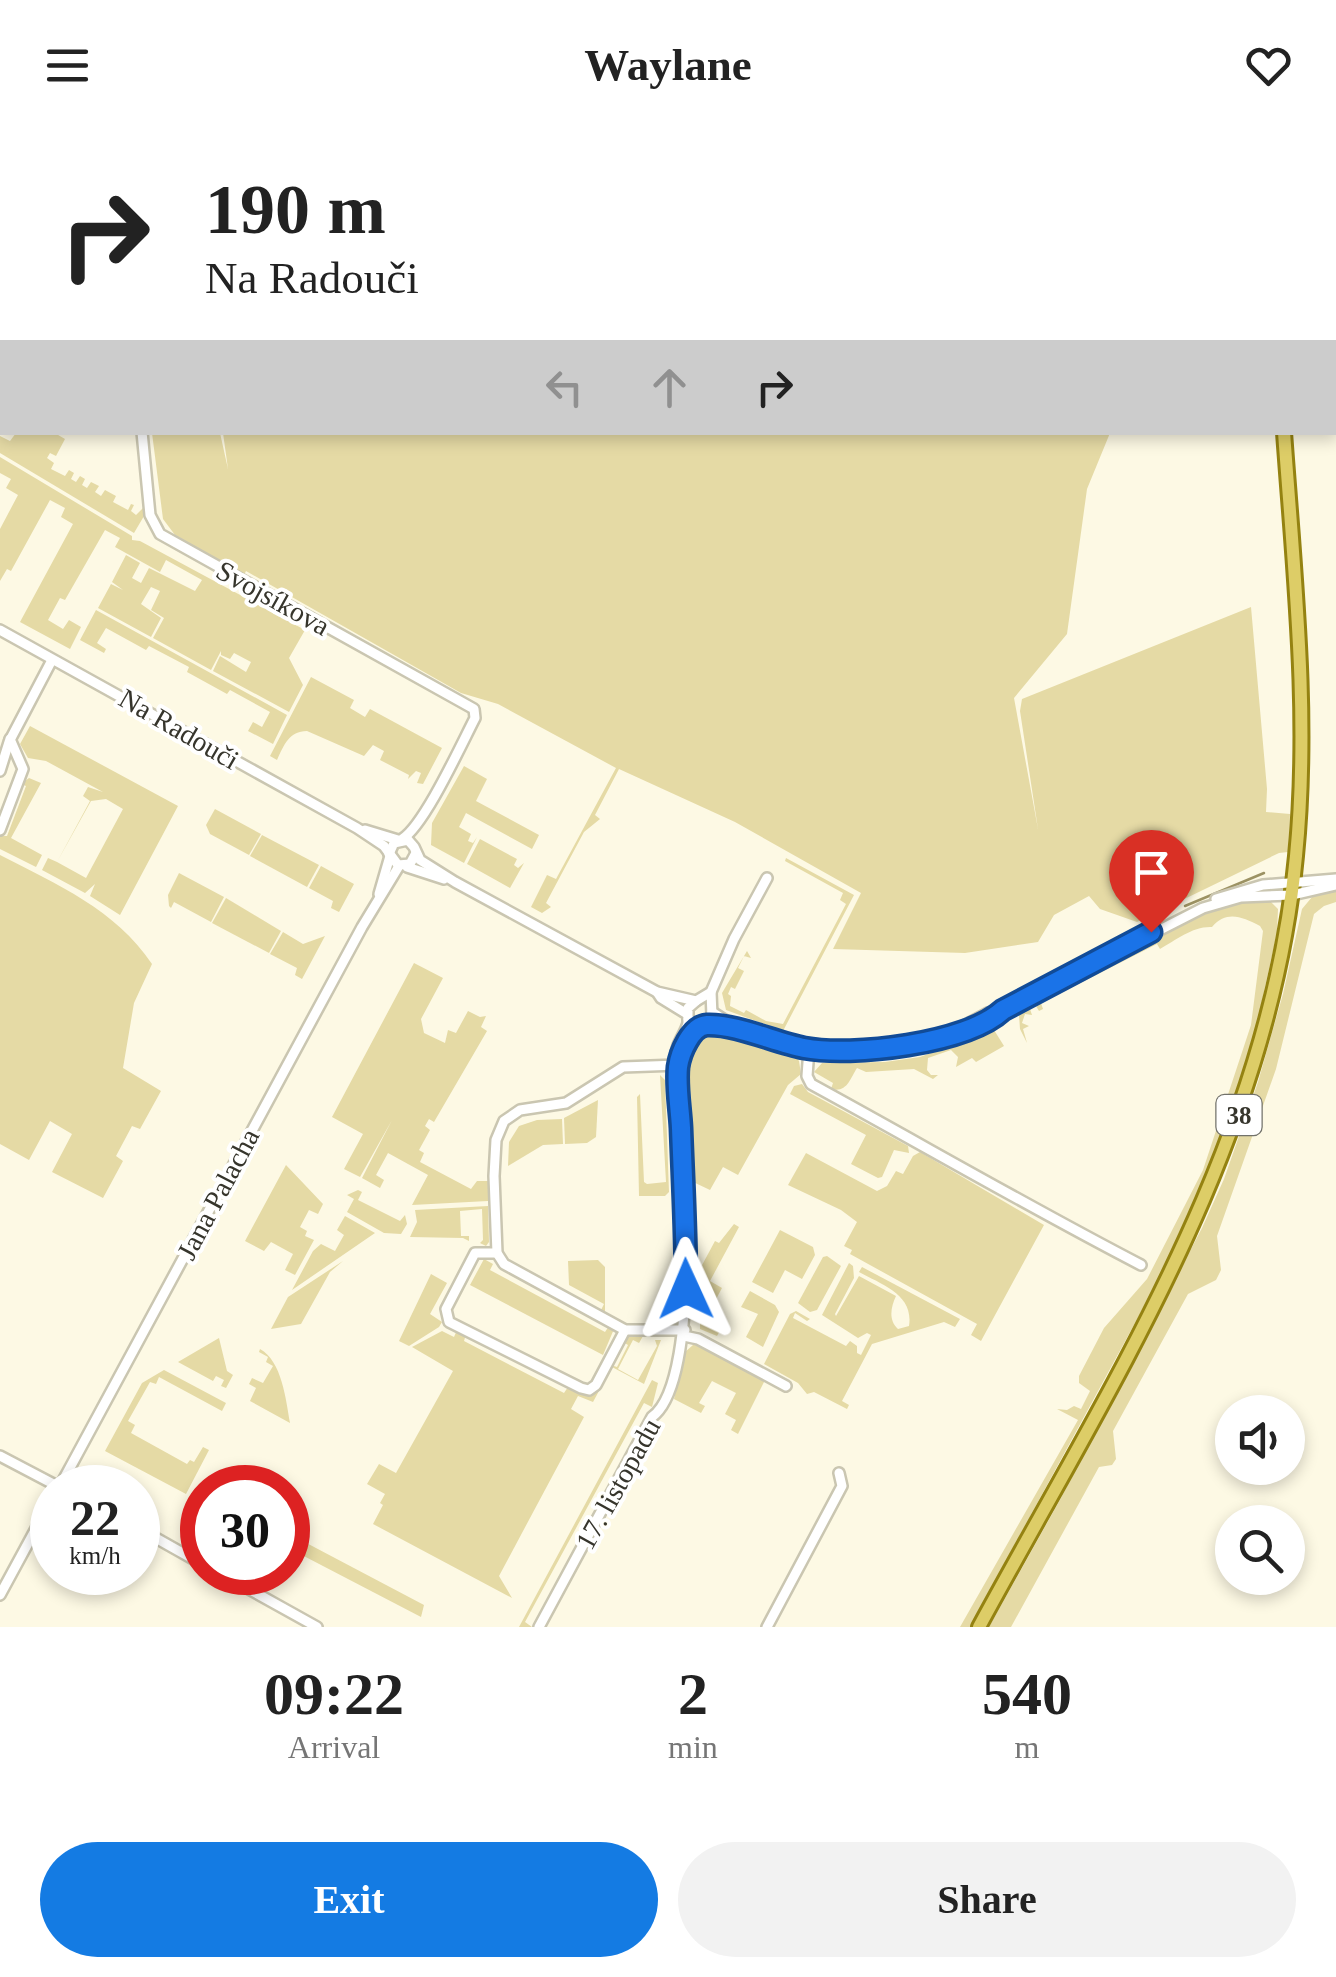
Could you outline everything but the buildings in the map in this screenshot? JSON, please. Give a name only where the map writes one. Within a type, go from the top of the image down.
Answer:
[{"type":"main road","name":"38","points":[[978,1627],[1167,1280],[1211,1187],[1260,1050],[1280,964],[1300,800],[1301,708],[1284,435]]},
{"type":"street","name":"Svojsíkova","points":[[142,435],[150,515],[160,534],[472,705],[475,713],[425,811]]},
{"type":"street","name":"Na Radouči","points":[[0,630],[357,828]]},
{"type":"street","points":[[0,771],[10,740],[52,660]]},
{"type":"street","points":[[0,830],[23,769],[10,740]]},
{"type":"street","points":[[377,901],[392,845],[411,833],[425,811]]},
{"type":"street","points":[[377,901],[402,866],[412,862],[425,811]]},
{"type":"street","points":[[357,828],[410,842],[420,860],[455,882],[658,992],[698,1001],[741,1030]]},
{"type":"street","points":[[357,828],[384,846],[402,866],[455,882]]},
{"type":"street","points":[[688,1016],[688,1008],[710,992],[767,878]]},
{"type":"street","points":[[658,992],[661,998],[703,1025],[741,1030],[809,1049],[890,1048],[952,1033],[988,1013],[1003,1010],[1240,890],[1336,882]]},
{"type":"street","name":"Jana Palacha","points":[[72,1465],[377,901]]},
{"type":"street","points":[[710,992],[712,1010],[693,1032],[678,1065],[624,1067],[566,1103],[528,1108],[509,1116],[500,1126],[495,1148],[497,1253],[504,1264],[625,1330],[684,1333],[786,1386]]},
{"type":"street","name":"17. listopadu","points":[[540,1627],[675,1375],[684,1333],[686,1261],[676,1056],[688,1016]]},
{"type":"street","points":[[809,1049],[810,1084],[1141,1265]]},
{"type":"street","points":[[497,1253],[476,1253],[446,1309],[449,1322],[590,1390],[625,1330]]},
{"type":"street","points":[[0,1456],[30,1472]]},
{"type":"street","points":[[767,1627],[842,1486],[839,1473]]},
{"type":"street","points":[[0,1594],[30,1539]]},
{"type":"street","points":[[259,1595],[317,1627]]},
{"type":"shaded area","points":[[14,435],[58,435],[65,439],[56,456],[50,453],[47,458],[54,463],[51,469],[65,476],[69,470],[76,482],[80,476],[85,479],[82,485],[87,488],[91,482],[99,486],[95,492],[101,496],[105,490],[116,496],[113,502],[128,510],[134,505],[131,511],[136,515],[143,508],[144,516],[134,533],[0,453],[0,436],[10,441]]},
{"type":"shaded area","points":[[152,435],[220,435],[228,469],[223,435],[1109,435],[1087,489],[1067,634],[1014,698],[1038,829],[1020,711],[1022,699],[1251,607],[1266,812],[1290,814],[1288,852],[1137,922],[1100,909],[1089,896],[1054,915],[1038,942],[965,953],[833,949],[861,893],[735,822],[619,769],[595,815],[600,819],[584,832],[546,903],[551,907],[542,913],[531,907],[547,875],[556,879],[616,768],[498,704],[461,693],[246,571],[243,577],[220,565],[221,562],[175,535],[163,519]]},
{"type":"shaded area","points":[[0,457],[132,536],[132,540],[305,630],[289,658],[303,685],[289,712],[213,671],[220,656],[246,672],[251,662],[234,653],[230,659],[221,651],[211,670],[153,638],[164,618],[151,610],[160,591],[151,587],[141,604],[161,618],[151,637],[98,608],[111,584],[123,590],[112,582],[126,555],[140,563],[132,578],[141,583],[149,568],[195,591],[202,580],[166,560],[160,572],[115,547],[120,538],[105,530],[65,600],[60,598],[48,620],[63,629],[69,620],[81,627],[70,649],[20,622],[73,524],[61,517],[65,508],[50,500],[11,571],[7,569],[0,581],[0,529],[18,495],[6,488],[11,479],[0,473]]},
{"type":"shaded area","points":[[96,610],[287,715],[273,744],[248,731],[253,722],[262,727],[270,712],[187,672],[189,667],[106,628],[97,643],[106,649],[104,653],[80,640]]},
{"type":"shaded area","points":[[311,677],[354,700],[350,708],[365,717],[370,709],[442,748],[423,784],[417,783],[421,773],[416,771],[408,779],[409,775],[380,760],[384,751],[373,745],[364,756],[307,731],[291,736],[277,760],[270,756]]},
{"type":"shaded area","points":[[30,726],[178,806],[120,915],[90,896],[95,884],[85,893],[42,870],[48,858],[57,862],[90,801],[83,796],[88,787],[103,792],[46,761],[28,758],[20,744]],"holes":[[[106,799],[123,809],[86,878],[57,862],[91,801]]]},
{"type":"shaded area","points":[[464,766],[487,779],[476,801],[539,835],[532,849],[466,813],[459,827],[471,834],[468,841],[473,843],[477,837],[464,863],[431,845],[432,823]]},
{"type":"shaded area","points":[[29,778],[41,783],[11,838],[42,855],[36,867],[0,849],[0,836],[7,836],[26,786],[21,784]]},
{"type":"shaded area","points":[[215,809],[261,834],[249,855],[210,834],[206,825]]},
{"type":"shaded area","points":[[262,835],[319,865],[307,887],[250,856]]},
{"type":"shaded area","points":[[480,839],[517,859],[514,865],[518,868],[524,863],[510,888],[467,864]]},
{"type":"shaded area","points":[[0,855],[103,913],[152,964],[134,1003],[123,1068],[161,1091],[140,1129],[132,1126],[116,1156],[123,1161],[103,1198],[52,1172],[72,1134],[50,1121],[29,1160],[0,1144]]},
{"type":"shaded area","points":[[786,858],[854,895],[783,1031],[726,1010],[722,993],[744,956],[738,968],[744,971],[728,994],[730,1006],[783,1024],[846,904],[840,900],[843,893],[785,861]]},
{"type":"shaded area","points":[[321,866],[354,884],[339,912],[331,908],[333,901],[309,888]]},
{"type":"shaded area","points":[[179,873],[224,897],[211,922],[174,902],[169,906],[168,895]]},
{"type":"shaded area","points":[[1336,890],[1336,902],[1314,914],[1276,1069],[1217,1236],[1221,1270],[1216,1280],[1188,1294],[1113,1431],[1116,1459],[1112,1465],[1099,1467],[1011,1627],[989,1627],[1202,1228],[1258,1082],[1302,909],[1312,897]]},
{"type":"shaded area","points":[[226,898],[281,931],[269,953],[212,923]]},
{"type":"shaded area","points":[[1271,902],[1278,909],[1277,933],[1255,1032],[1209,1174],[1167,1264],[970,1627],[960,1627],[1078,1420],[1057,1409],[1081,1409],[1090,1391],[1079,1383],[1079,1376],[1104,1328],[1147,1279],[1203,1170],[1251,1025],[1263,931],[1247,920],[1229,917],[1212,927],[1191,931],[1160,949],[1157,944],[1041,1003],[1043,1009],[1030,1009],[1032,1015],[1025,1014],[1022,1023],[1029,1026],[1023,1029],[1027,1043],[1020,1029],[1019,1015],[1171,926],[1232,904]]},
{"type":"shaded area","points":[[283,932],[303,944],[325,936],[302,979],[295,975],[297,968],[270,954]]},
{"type":"shaded area","points":[[414,963],[443,978],[421,1019],[424,1033],[445,1043],[448,1030],[456,1033],[468,1011],[486,1016],[481,1027],[487,1031],[434,1122],[429,1119],[425,1126],[430,1130],[419,1150],[424,1153],[420,1162],[471,1189],[477,1181],[488,1181],[488,1201],[412,1205],[428,1175],[388,1153],[376,1175],[384,1180],[380,1188],[362,1178],[392,1120],[360,1177],[344,1169],[363,1134],[332,1117]]},
{"type":"shaded area","points":[[994,1030],[1004,1046],[976,1062],[972,1058],[956,1067],[958,1057],[951,1050],[928,1058],[927,1070],[938,1075],[933,1079],[914,1069],[866,1072],[857,1068],[847,1084],[836,1090],[831,1089],[833,1083],[814,1072],[822,1063],[920,1057]]},
{"type":"shaded area","points":[[721,1031],[793,1053],[801,1074],[788,1085],[738,1175],[723,1167],[710,1190],[689,1180],[684,1090],[690,1045],[695,1037]]},
{"type":"shaded area","points":[[660,1075],[665,1080],[669,1192],[665,1196],[639,1196],[640,1094],[644,1182],[666,1182]]},
{"type":"shaded area","points":[[802,1084],[808,1092],[908,1146],[909,1153],[894,1150],[878,1178],[851,1164],[866,1135],[790,1094],[794,1086]]},
{"type":"shaded area","points":[[598,1100],[596,1137],[587,1143],[565,1144],[564,1118]]},
{"type":"shaded area","points":[[562,1119],[563,1144],[543,1145],[508,1166],[509,1142],[519,1126],[537,1120]]},
{"type":"shaded area","points":[[920,1152],[1044,1225],[981,1341],[971,1335],[977,1324],[850,1254],[852,1250],[844,1246],[857,1222],[841,1210],[788,1185],[806,1153],[877,1191],[887,1186],[896,1171],[903,1174],[913,1156]]},
{"type":"shaded area","points":[[286,1165],[323,1204],[318,1214],[309,1210],[300,1227],[307,1231],[305,1236],[314,1240],[295,1275],[285,1270],[293,1254],[271,1242],[264,1251],[245,1241]]},
{"type":"shaded area","points":[[362,1192],[358,1200],[400,1221],[405,1215],[407,1224],[401,1234],[384,1233],[347,1212],[354,1199],[347,1195]]},
{"type":"shaded area","points":[[488,1206],[486,1246],[480,1243],[482,1209],[460,1211],[461,1236],[469,1236],[469,1241],[410,1237],[417,1222],[415,1210]]},
{"type":"shaded area","points":[[345,1216],[375,1233],[292,1290],[313,1251],[321,1244],[335,1251],[344,1235],[337,1230]]},
{"type":"shaded area","points":[[734,1224],[739,1227],[710,1281],[722,1288],[707,1316],[723,1325],[717,1336],[700,1329],[701,1267],[715,1241],[719,1243]]},
{"type":"shaded area","points":[[780,1230],[813,1247],[815,1255],[802,1279],[785,1270],[773,1293],[752,1282]]},
{"type":"shaded area","points":[[827,1256],[841,1266],[817,1310],[810,1312],[798,1303]]},
{"type":"shaded area","points":[[484,1259],[493,1264],[490,1270],[605,1332],[609,1326],[614,1329],[603,1355],[470,1285]]},
{"type":"shaded area","points":[[598,1260],[605,1267],[605,1312],[601,1310],[604,1304],[569,1285],[568,1261]]},
{"type":"shaded area","points":[[343,1261],[330,1272],[301,1324],[271,1329],[288,1297]]},
{"type":"shaded area","points":[[849,1263],[854,1278],[836,1316],[859,1276],[896,1296],[893,1322],[898,1329],[909,1326],[907,1306],[902,1299],[859,1272],[862,1267],[960,1319],[955,1327],[944,1322],[872,1344],[842,1401],[849,1405],[847,1409],[814,1392],[807,1394],[798,1383],[764,1364],[790,1314],[796,1311],[810,1319],[795,1313],[793,1318],[846,1346],[850,1341],[861,1355],[871,1335],[858,1338],[822,1315]]},
{"type":"shaded area","points":[[431,1274],[447,1283],[430,1314],[442,1322],[409,1346],[399,1341]]},
{"type":"shaded area","points":[[750,1291],[775,1305],[779,1312],[763,1347],[746,1337],[758,1314],[741,1307]]},
{"type":"shaded area","points":[[457,1330],[466,1334],[464,1341],[564,1393],[568,1387],[587,1396],[596,1392],[611,1365],[617,1367],[628,1345],[623,1342],[627,1336],[643,1336],[639,1343],[633,1340],[618,1369],[638,1380],[657,1346],[655,1340],[661,1340],[644,1384],[612,1367],[593,1402],[578,1396],[571,1409],[584,1417],[499,1576],[512,1598],[373,1524],[385,1494],[367,1484],[379,1464],[396,1473],[453,1371],[412,1347],[442,1331],[454,1337]]},
{"type":"shaded area","points":[[219,1338],[227,1371],[233,1375],[226,1388],[221,1386],[224,1380],[216,1376],[213,1381],[178,1362]]},
{"type":"shaded area","points":[[700,1345],[765,1380],[738,1434],[731,1430],[736,1420],[725,1414],[736,1393],[712,1381],[699,1403],[705,1406],[701,1413],[674,1399],[685,1352]]},
{"type":"shaded area","points":[[260,1349],[267,1355],[273,1362],[278,1372],[290,1423],[250,1401],[256,1388],[249,1384],[252,1378],[263,1383],[273,1366],[266,1362],[268,1357]]},
{"type":"shaded area","points":[[164,1370],[226,1403],[222,1411],[159,1377],[156,1384],[150,1382],[128,1421],[135,1425],[131,1433],[187,1464],[190,1460],[194,1462],[203,1447],[209,1450],[201,1465],[180,1465],[180,1491],[160,1480],[160,1465],[131,1465],[105,1451],[142,1383]]},
{"type":"shaded area","points":[[652,1380],[658,1383],[652,1407],[644,1403],[525,1622],[532,1627],[519,1627]]},
{"type":"shaded area","points":[[310,1545],[424,1605],[421,1617],[310,1559]]},
{"type":"waterway","points":[[1185,906],[1264,873]]},
{"type":"waterway","points":[[1088,957],[1134,933]]},
{"type":"route","points":[[686,1289],[678,1065],[695,1030],[705,1025],[741,1030],[822,1050],[910,1045],[992,1020],[1003,1010],[1151,932]]}]
